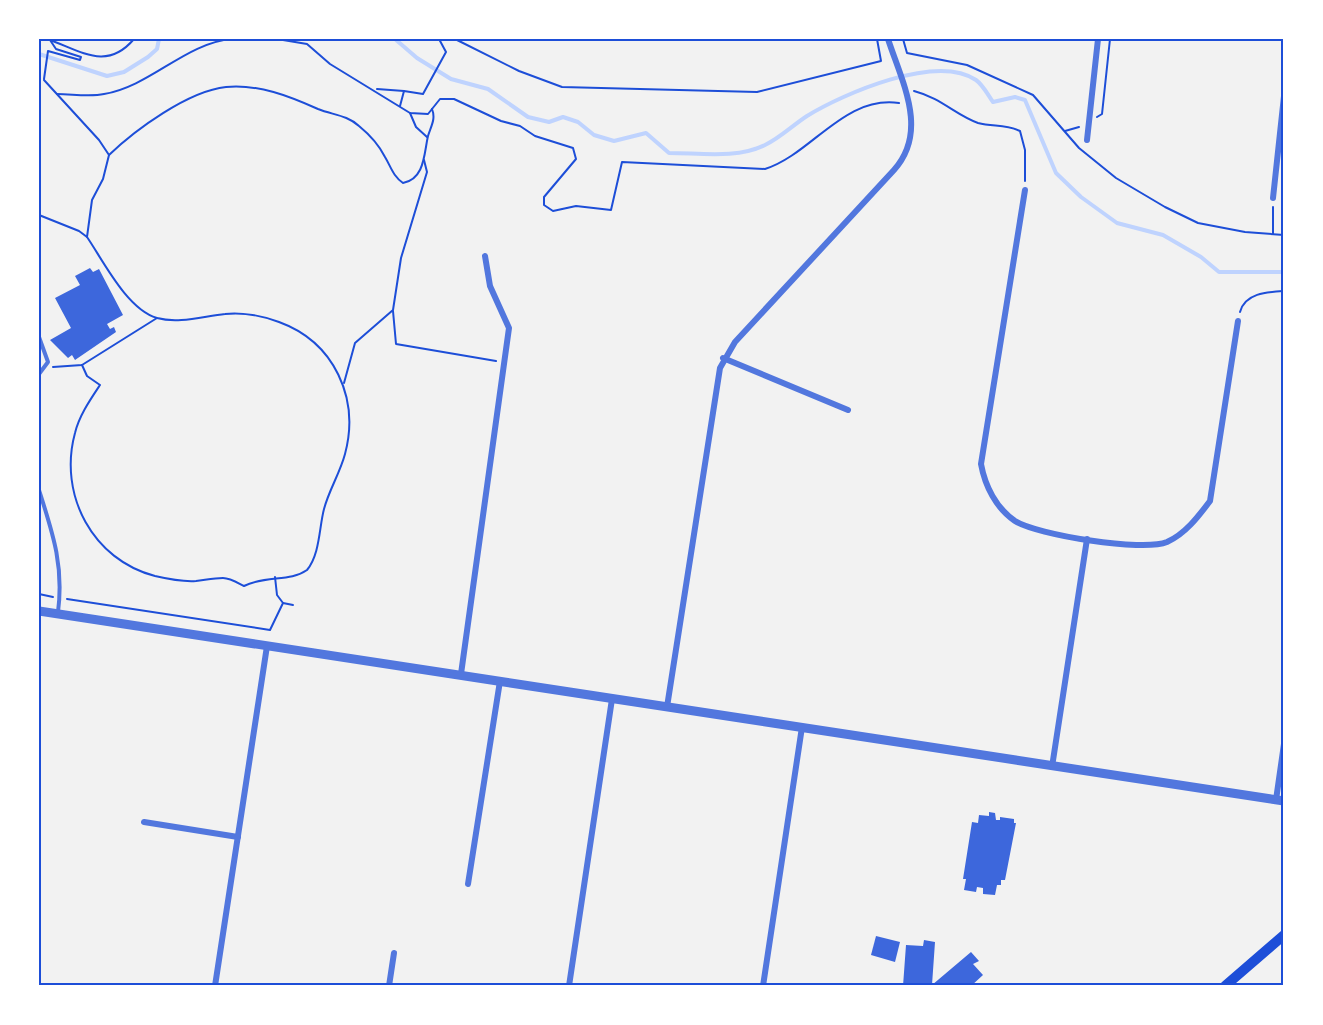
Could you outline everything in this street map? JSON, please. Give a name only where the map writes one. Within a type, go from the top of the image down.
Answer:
[{"type":"main road","points":[[1225,986],[1284,935]]},
{"type":"street","points":[[667,707],[716,386],[723,358],[735,342],[900,164],[909,146],[912,115],[888,39]]},
{"type":"street","points":[[1087,140],[1098,39]]},
{"type":"street","points":[[1272,198],[1284,96]]},
{"type":"street","points":[[1025,189],[981,464],[984,476],[999,505],[1028,528],[1145,547],[1166,542],[1181,534],[1210,501],[1238,321]]},
{"type":"street","points":[[461,674],[509,328],[490,286],[484,256]]},
{"type":"street","points":[[723,358],[848,410]]},
{"type":"street","points":[[1052,766],[1087,539]]},
{"type":"street","points":[[39,611],[1280,800],[1284,744]]},
{"type":"street","points":[[215,986],[267,646]]},
{"type":"street","points":[[468,884],[500,681]]},
{"type":"street","points":[[569,986],[612,699]]},
{"type":"street","points":[[763,986],[802,727]]},
{"type":"street","points":[[144,822],[238,837]]},
{"type":"street","points":[[389,986],[394,953]]},
{"type":"lane","points":[[39,337],[48,362],[39,375]]},
{"type":"lane","points":[[39,490],[59,560],[60,598],[57,614]]},
{"type":"path","points":[[49,39],[92,58],[124,51],[134,39]]},
{"type":"path","points":[[48,51],[80,60],[81,57],[57,49],[49,39]]},
{"type":"path","points":[[49,39],[44,80],[109,155]]},
{"type":"path","points":[[57,94],[104,94],[138,81],[215,40],[232,39]]},
{"type":"path","points":[[277,39],[307,44],[330,64],[362,85],[375,89],[423,94],[446,52],[439,39]]},
{"type":"path","points":[[455,39],[519,71],[562,87],[758,92],[881,61],[877,39]]},
{"type":"path","points":[[39,82],[44,80]]},
{"type":"path","points":[[903,85],[934,96],[978,123],[1008,125],[1020,131],[1024,150],[1025,189]]},
{"type":"path","points":[[87,237],[92,200],[103,179],[109,155],[127,138],[180,104],[225,87],[250,87],[286,95],[328,113],[347,116],[375,141],[393,175],[403,183],[417,176],[424,160],[435,116],[432,107]]},
{"type":"path","points":[[375,89],[410,113],[417,127],[428,137]]},
{"type":"path","points":[[400,105],[404,91]]},
{"type":"path","points":[[410,113],[428,114],[440,99],[454,99],[501,121],[520,126],[535,136],[573,148],[576,159],[544,197],[544,205],[554,211],[576,206],[611,210],[622,162],[765,169],[784,160],[830,125],[855,111],[872,104],[899,103]]},
{"type":"path","points":[[424,160],[427,172],[401,258],[393,310],[396,344],[505,363]]},
{"type":"path","points":[[1272,198],[1273,234]]},
{"type":"path","points":[[39,214],[79,231],[87,237],[134,305],[157,318],[185,320],[228,314],[280,322],[311,339],[324,351],[343,384],[350,413],[348,444],[339,474],[325,507],[311,565],[301,574],[258,579],[244,586],[225,578],[174,580],[140,570],[123,562],[99,544],[90,533],[77,504],[70,470],[75,433],[100,385],[87,376],[82,365]]},
{"type":"path","points":[[1238,321],[1243,303],[1249,298],[1284,291]]},
{"type":"path","points":[[343,384],[355,343],[393,310]]},
{"type":"path","points":[[44,368],[82,365],[157,318]]},
{"type":"path","points":[[275,577],[277,595],[283,603],[293,605]]},
{"type":"path","points":[[39,594],[270,630],[283,603]]},
{"type":"building","points":[[90,268],[93,272],[99,269],[123,315],[107,324],[110,329],[114,327],[116,332],[75,360],[72,355],[68,358],[50,340],[71,328],[55,298],[80,285],[75,276]]},
{"type":"building","points":[[989,812],[995,813],[996,820],[1000,820],[1000,817],[1014,819],[1016,823],[1005,880],[1001,880],[1001,885],[997,885],[995,895],[983,894],[983,888],[977,887],[976,892],[964,890],[966,879],[963,879],[972,822],[978,823],[979,815],[989,816]]},
{"type":"building","points":[[876,936],[900,942],[895,962],[871,955]]},
{"type":"building","points":[[924,940],[935,942],[932,985],[971,952],[979,961],[973,964],[983,975],[971,986],[903,986],[906,945],[923,946]]},
{"type":"waterway","points":[[39,54],[107,76],[124,72],[148,57],[157,49],[159,39]]},
{"type":"waterway","points":[[395,39],[417,58],[451,79],[488,89],[528,117],[549,122],[563,117],[578,122],[594,135],[614,141],[646,133],[669,153],[730,154],[754,149],[771,142],[823,107],[866,88],[914,74],[938,71],[959,73],[979,82],[993,102],[1015,97],[1025,100],[1056,173],[1081,197],[1117,223],[1163,235],[1201,257],[1219,272],[1284,272]]}]
